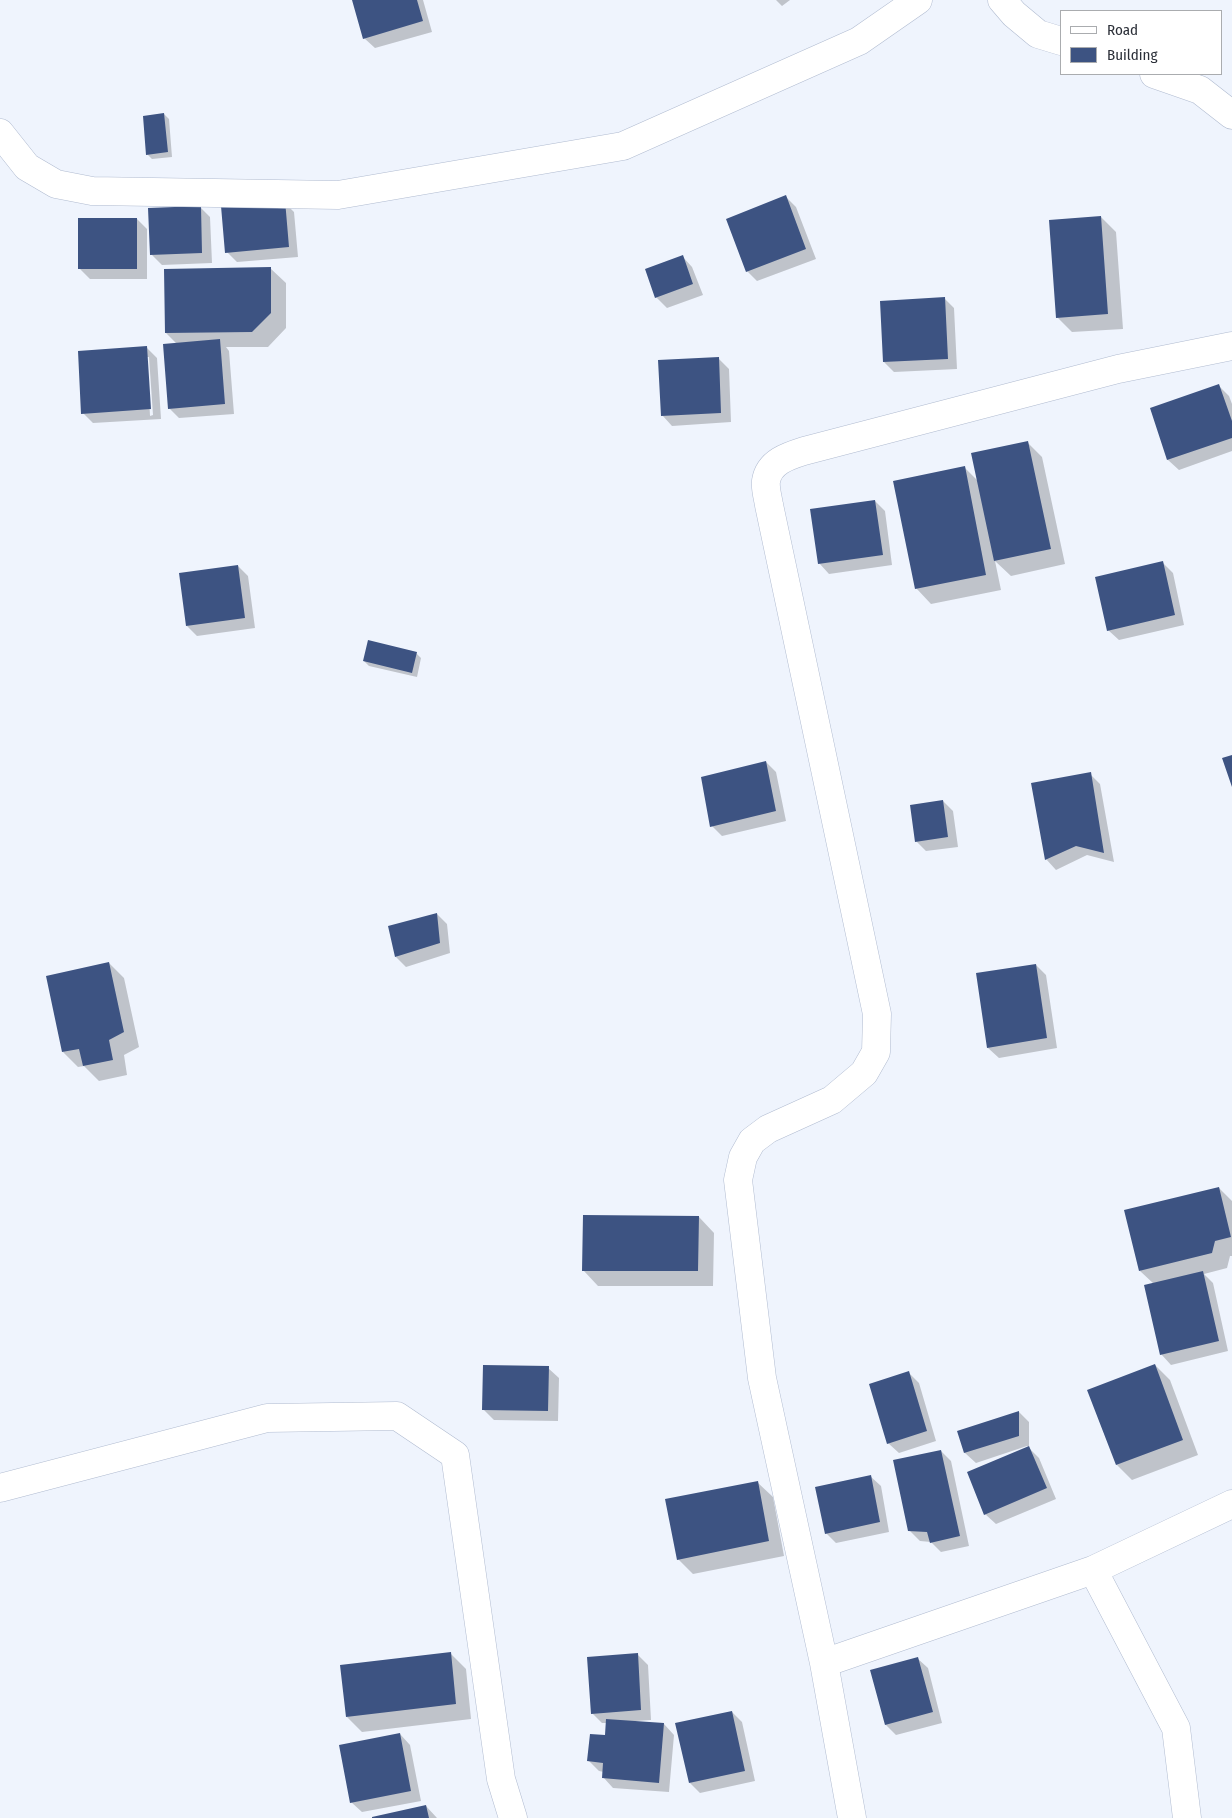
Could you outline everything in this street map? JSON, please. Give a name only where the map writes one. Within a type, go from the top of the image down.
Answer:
[{"type":"street","points":[[0,132],[27,167],[56,184],[92,191],[338,195],[623,146],[860,41],[918,0]]},
{"type":"street","points":[[1002,0],[1014,14],[1038,34],[1060,41]]},
{"type":"street","points":[[1157,75],[1200,90],[1232,115]]},
{"type":"street","points":[[852,1818],[824,1663],[762,1378],[738,1180],[743,1157],[752,1141],[768,1129],[832,1100],[864,1072],[876,1052],[876,1014],[769,505],[767,477],[769,471],[782,458],[804,451],[1118,369],[1232,346]]},
{"type":"street","points":[[0,1488],[267,1418],[397,1416],[455,1455],[501,1779],[513,1818]]},
{"type":"street","points":[[824,1663],[1093,1570],[1232,1504]]},
{"type":"street","points":[[1093,1570],[1176,1728],[1187,1818]]},
{"type":"building","points":[[352,0],[417,0],[423,21],[363,39]]},
{"type":"building","points":[[164,113],[168,152],[146,155],[143,116]]},
{"type":"building","points":[[786,195],[806,249],[746,272],[726,219]]},
{"type":"building","points":[[285,200],[289,247],[225,253],[221,206]]},
{"type":"building","points":[[201,206],[202,253],[150,255],[148,208]]},
{"type":"building","points":[[1101,216],[1108,314],[1056,318],[1049,220]]},
{"type":"building","points":[[78,218],[137,218],[137,269],[78,269]]},
{"type":"building","points":[[683,255],[693,284],[655,298],[645,269]]},
{"type":"building","points":[[271,267],[271,313],[252,332],[165,333],[164,269]]},
{"type":"building","points":[[945,297],[948,359],[883,362],[880,301]]},
{"type":"building","points":[[220,339],[225,404],[168,409],[163,344]]},
{"type":"building","points":[[147,346],[151,409],[81,414],[78,351]]},
{"type":"building","points":[[719,357],[721,413],[661,416],[658,360]]},
{"type":"building","points":[[1219,384],[1232,421],[1232,438],[1167,460],[1150,408]]},
{"type":"building","points":[[1028,441],[1051,549],[994,561],[971,453]]},
{"type":"building","points":[[965,466],[986,575],[915,589],[893,481]]},
{"type":"building","points":[[875,500],[883,555],[818,564],[810,509]]},
{"type":"building","points":[[1163,561],[1175,615],[1107,631],[1095,577]]},
{"type":"building","points":[[238,565],[245,618],[186,626],[179,573]]},
{"type":"building","points":[[368,640],[417,652],[412,673],[363,661]]},
{"type":"building","points":[[1232,755],[1232,787],[1222,758]]},
{"type":"building","points":[[766,761],[776,811],[710,827],[701,777]]},
{"type":"building","points":[[1091,772],[1104,853],[1076,846],[1045,860],[1031,783]]},
{"type":"building","points":[[943,800],[948,837],[915,842],[910,805]]},
{"type":"building","points":[[437,913],[440,943],[395,957],[388,926]]},
{"type":"building","points":[[109,962],[124,1032],[109,1040],[113,1060],[83,1066],[79,1049],[62,1052],[46,976]]},
{"type":"building","points":[[1036,964],[1047,1038],[987,1048],[976,973]]},
{"type":"building","points":[[1219,1187],[1231,1237],[1215,1241],[1212,1253],[1139,1271],[1124,1210]]},
{"type":"building","points":[[583,1215],[699,1216],[698,1271],[582,1271]]},
{"type":"building","points":[[1203,1271],[1219,1341],[1160,1355],[1144,1285]]},
{"type":"building","points":[[1155,1364],[1183,1440],[1116,1465],[1087,1390]]},
{"type":"building","points":[[483,1365],[549,1366],[548,1411],[482,1410]]},
{"type":"building","points":[[909,1371],[927,1431],[887,1444],[869,1384]]},
{"type":"building","points":[[1019,1411],[1019,1436],[964,1453],[957,1431]]},
{"type":"building","points":[[1029,1446],[1047,1488],[984,1515],[967,1472]]},
{"type":"building","points":[[941,1450],[960,1536],[930,1543],[927,1532],[908,1531],[893,1460]]},
{"type":"building","points":[[871,1475],[880,1522],[825,1534],[815,1487]]},
{"type":"building","points":[[758,1481],[769,1541],[677,1560],[665,1499]]},
{"type":"building","points":[[451,1652],[456,1704],[346,1717],[340,1665]]},
{"type":"building","points":[[638,1653],[641,1710],[591,1714],[587,1657]]},
{"type":"building","points":[[918,1657],[933,1712],[885,1725],[870,1670]]},
{"type":"building","points":[[732,1711],[745,1771],[689,1783],[675,1723]]},
{"type":"building","points":[[606,1719],[664,1723],[659,1783],[602,1778],[603,1763],[587,1761],[590,1734],[605,1735]]},
{"type":"building","points":[[400,1733],[411,1791],[350,1803],[339,1745]]},
{"type":"building","points":[[426,1805],[429,1818],[372,1818],[372,1817]]}]
